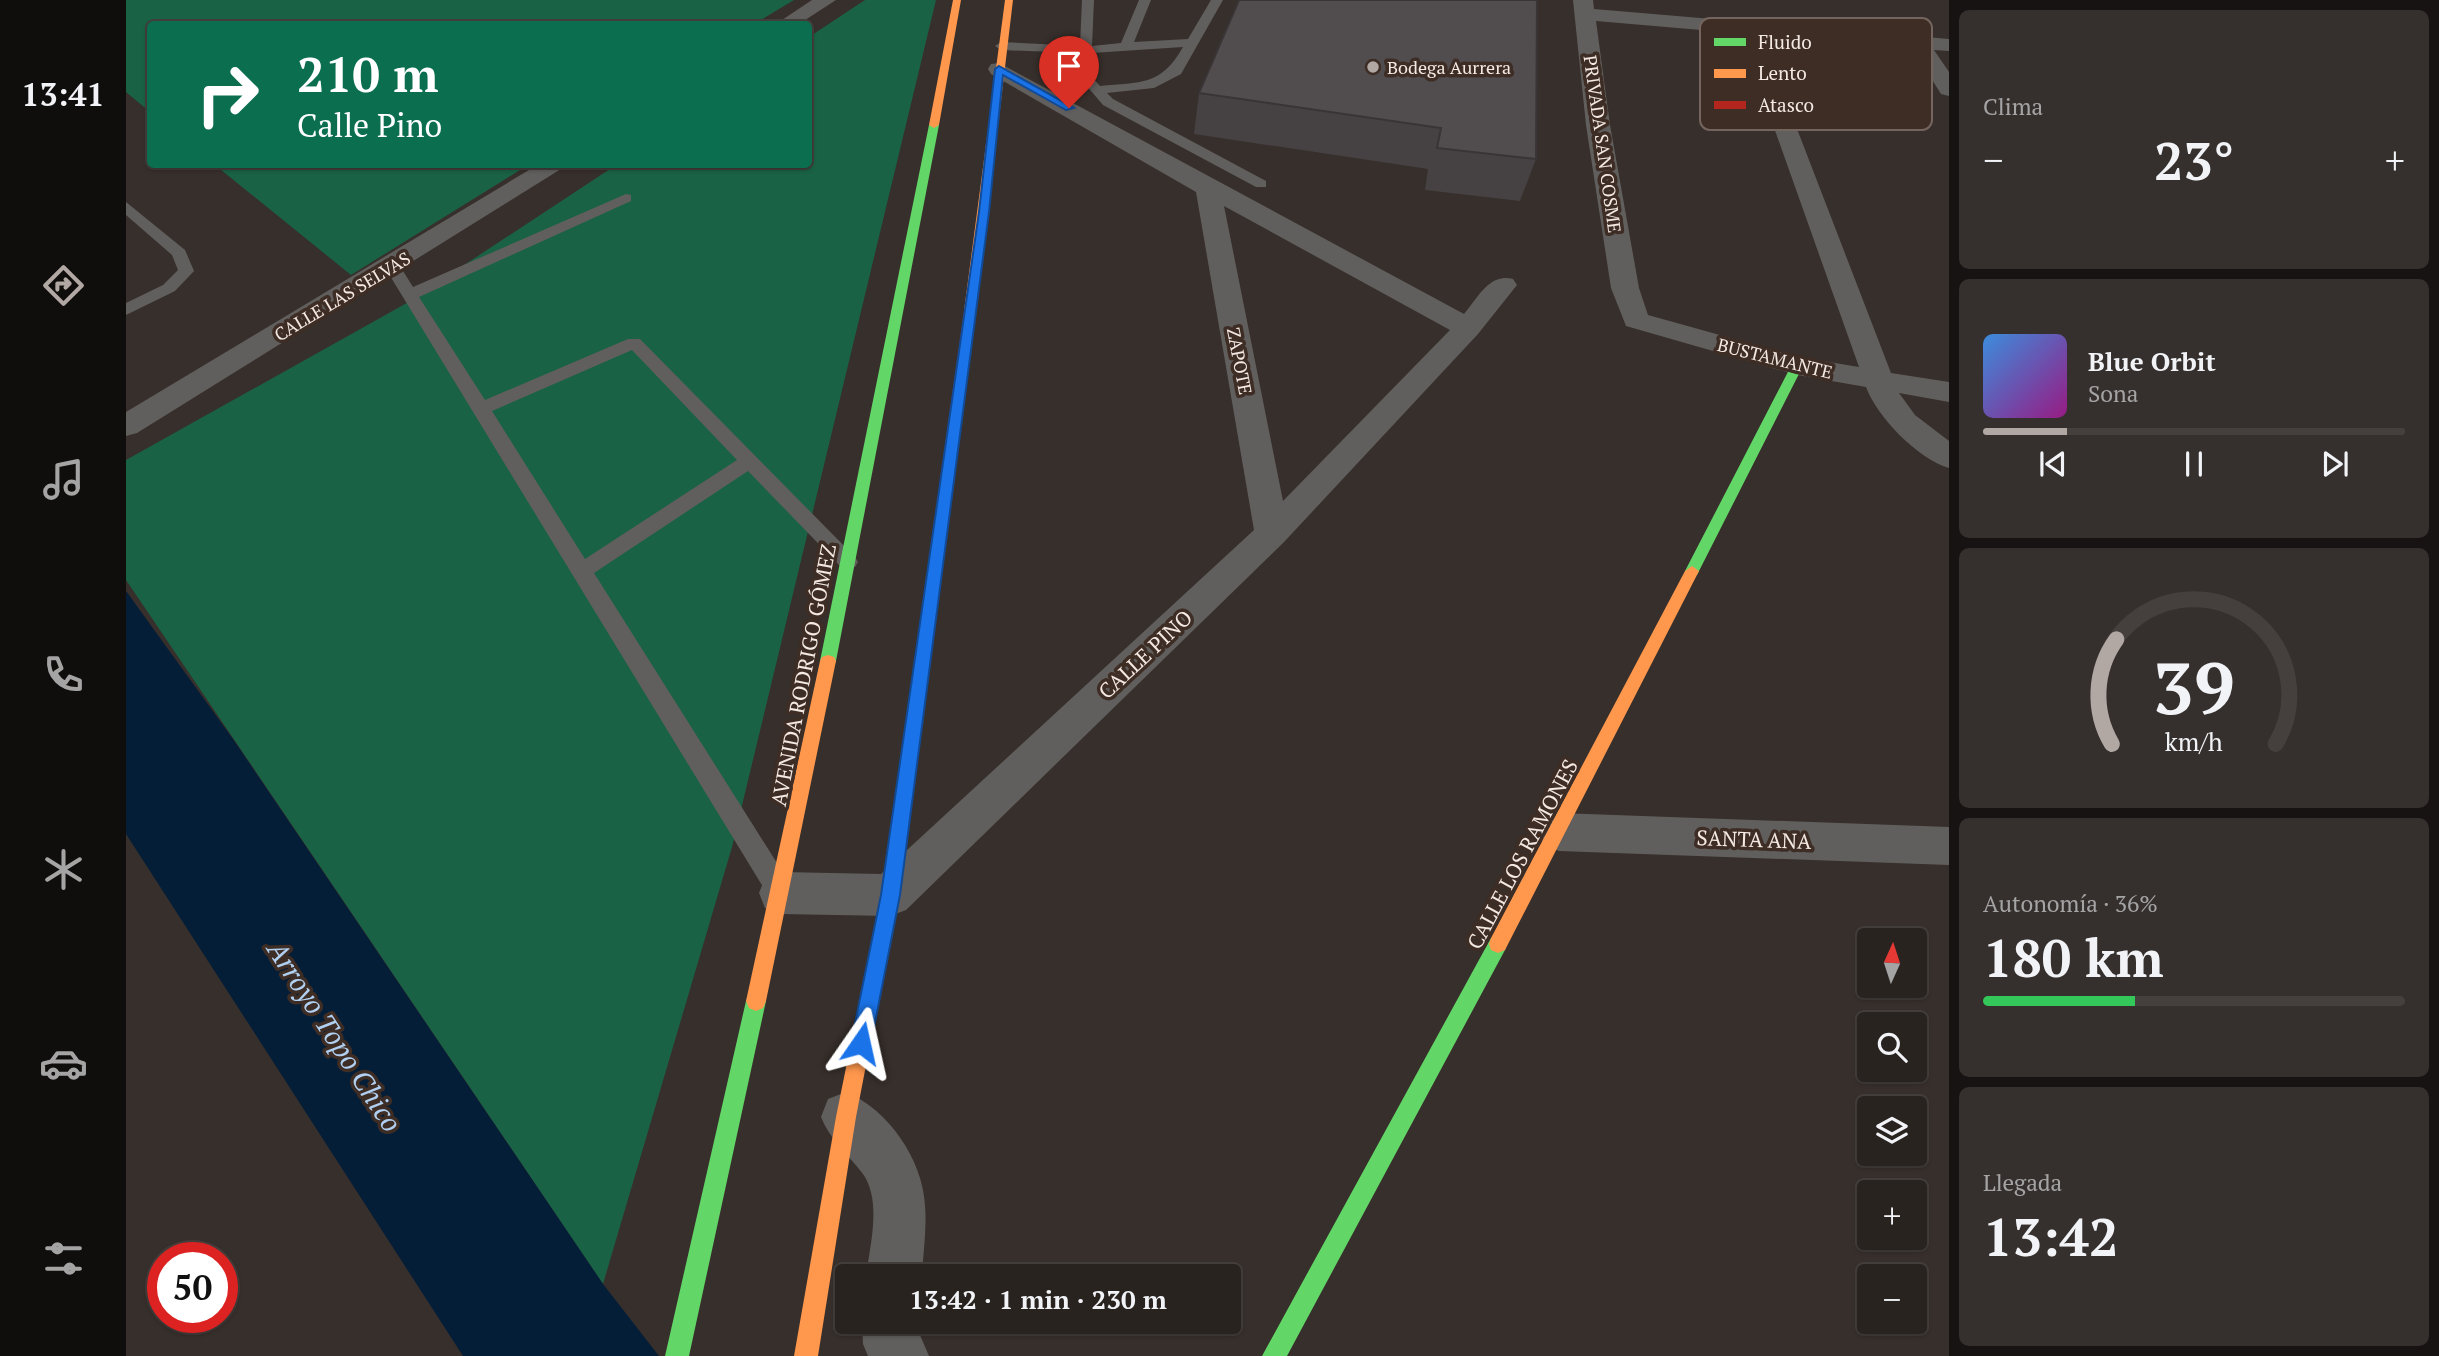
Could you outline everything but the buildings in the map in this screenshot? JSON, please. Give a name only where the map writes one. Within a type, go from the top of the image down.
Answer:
[{"type":"main road","name":"AVENIDA RODRIGO GÓMEZ","points":[[677,1356],[781,893],[917,223],[957,0]]},
{"type":"main road","points":[[806,1356],[846,1117],[890,895],[984,212],[1000,57],[1009,0]]},
{"type":"main road","name":"CALLE LOS RAMONES","points":[[1273,1356],[1559,832],[1797,366]]},
{"type":"street","points":[[791,21],[826,0]]},
{"type":"street","points":[[1584,7],[1700,19]]},
{"type":"street","name":"PRIVADA SAN COSME","points":[[1584,7],[1598,125],[1625,288]]},
{"type":"street","points":[[1000,57],[1208,188],[1326,249],[1468,328]]},
{"type":"street","points":[[1932,63],[1949,89]]},
{"type":"street","points":[[1787,130],[1889,405],[1904,422],[1949,457]]},
{"type":"street","name":"CALLE LAS SELVAS","points":[[126,426],[551,168]]},
{"type":"street","name":"ZAPOTE","points":[[1208,188],[1272,533]]},
{"type":"street","name":"CALLE PINO","points":[[890,895],[1272,533],[1468,328],[1503,285]]},
{"type":"street","name":"BUSTAMANTE","points":[[1625,288],[1632,314],[1641,323],[1797,366],[1880,382],[1949,391]]},
{"type":"street","name":"SANTA ANA","points":[[1559,832],[1949,846]]},
{"type":"street","points":[[781,893],[890,895]]},
{"type":"street","points":[[846,1117],[877,1147],[897,1180],[900,1206],[895,1264]]},
{"type":"street","points":[[891,1334],[891,1344],[900,1356]]},
{"type":"lane","points":[[1088,0],[1085,77],[1095,90],[1108,102],[1261,184]]},
{"type":"lane","points":[[1126,46],[1144,0]]},
{"type":"lane","points":[[1095,90],[1149,85],[1176,71],[1217,0]]},
{"type":"lane","points":[[1000,57],[1192,43]]},
{"type":"lane","points":[[410,295],[626,198]]},
{"type":"lane","points":[[126,207],[179,253],[186,271],[169,288],[126,310]]},
{"type":"lane","points":[[392,266],[781,893]]},
{"type":"lane","points":[[481,409],[634,343],[848,562]]},
{"type":"lane","points":[[580,572],[749,461]]},
{"type":"green space","points":[[126,0],[794,0],[759,21],[147,21],[147,110],[126,92]]},
{"type":"green space","points":[[865,0],[936,0],[732,847],[603,1284],[126,580],[126,460],[405,304],[611,168],[812,168],[812,35]]},
{"type":"green space","points":[[219,168],[523,168],[351,275]]},
{"type":"water","name":"Arroyo Topo Chico","points":[[126,591],[233,739],[603,1284],[659,1356],[463,1356],[126,834]]},
{"type":"traffic: fast","points":[[828,661],[934,125]]},
{"type":"traffic: fast","points":[[1692,571],[1797,366]]},
{"type":"traffic: fast","points":[[1274,1356],[1498,944]]},
{"type":"traffic: fast","points":[[677,1356],[756,1001]]},
{"type":"traffic: slow","points":[[934,125],[957,0]]},
{"type":"traffic: slow","points":[[970,311],[1009,0]]},
{"type":"traffic: slow","points":[[1498,944],[1692,571]]},
{"type":"traffic: slow","points":[[756,1001],[828,661]]},
{"type":"traffic: slow","points":[[806,1356],[846,1117],[890,895],[908,764]]},
{"type":"traffic: jam","points":[[908,764],[970,311]]},
{"type":"place","name":"Bodega Aurrera","points":[[1373,67]]},
{"type":"route","points":[[861,1043],[890,895],[984,212],[999,69],[1069,108]]}]
